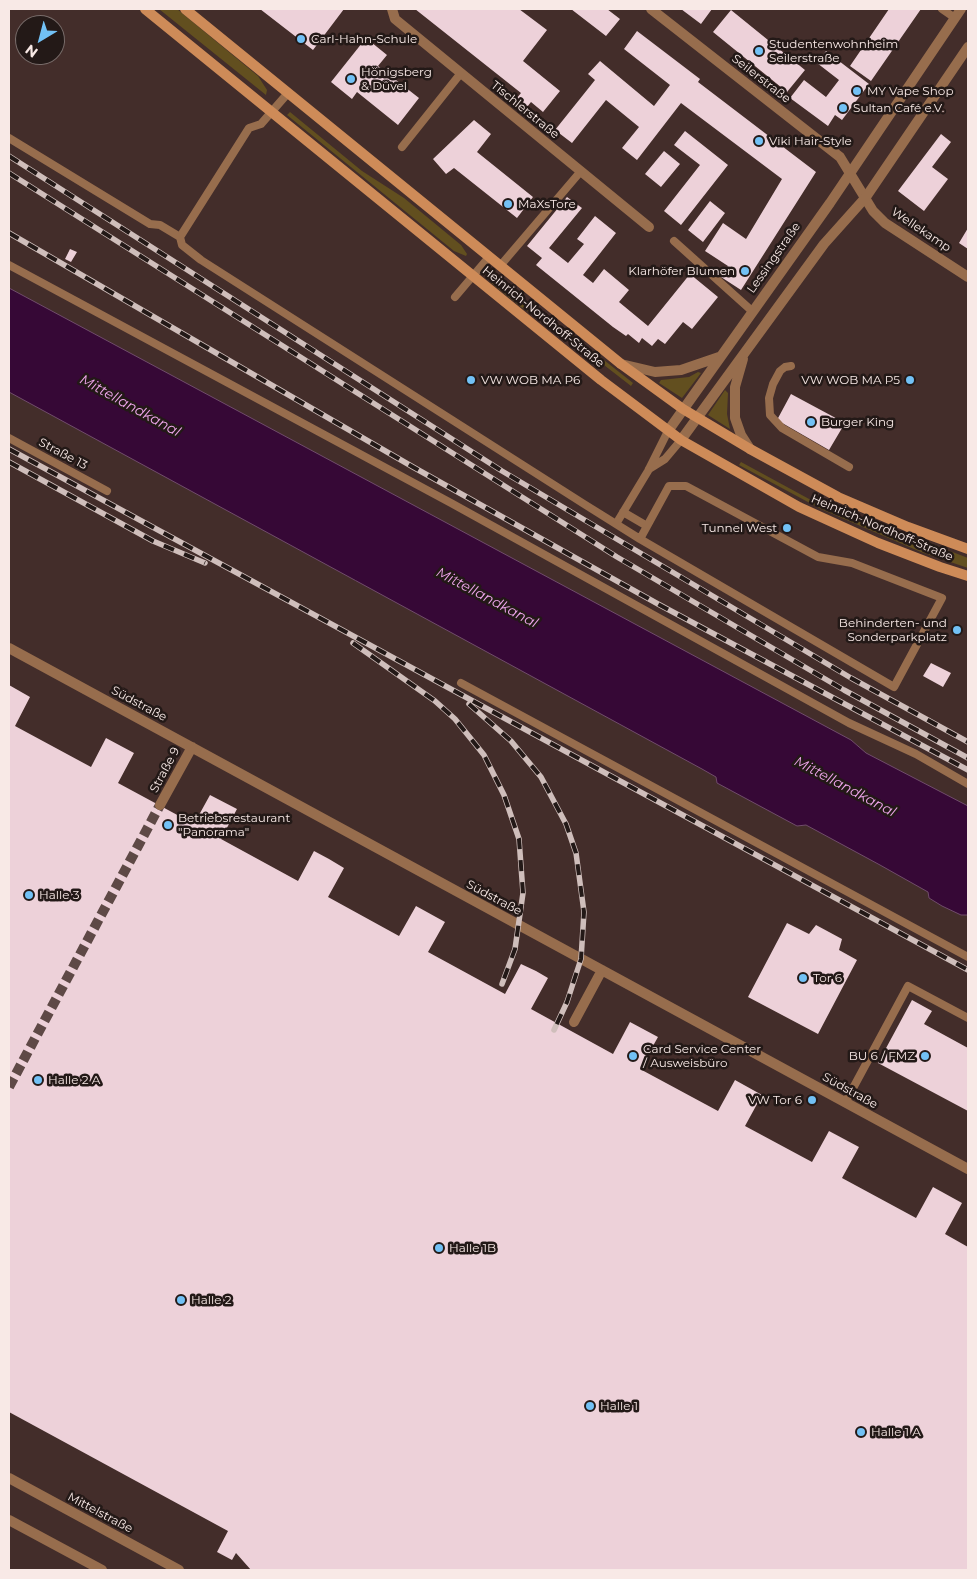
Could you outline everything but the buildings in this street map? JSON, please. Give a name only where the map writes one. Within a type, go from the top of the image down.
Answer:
[{"type":"main road","name":"Heinrich-Nordhoff-Straße","points":[[145,9],[472,276],[622,397],[668,431],[799,507],[878,543],[968,576]]},
{"type":"main road","name":"Heinrich-Nordhoff-Straße","points":[[186,9],[621,364],[683,409],[750,449],[838,496],[908,527],[968,549]]},
{"type":"street","name":"Tischlerstraße","points":[[392,9],[395,19],[648,227]]},
{"type":"street","name":"Seilerstraße","points":[[651,9],[840,157],[849,174]]},
{"type":"street","name":"Lessingstraße","points":[[668,431],[849,174],[961,9]]},
{"type":"street","points":[[682,440],[824,244],[866,197],[968,47]]},
{"type":"street","points":[[849,174],[866,197]]},
{"type":"street","name":"Wellekamp","points":[[866,197],[873,210],[885,223],[968,277]]},
{"type":"street","points":[[744,353],[735,387],[734,418],[741,435],[750,449]]},
{"type":"street","points":[[621,364],[655,372],[681,370],[719,357]]},
{"type":"street","name":"Südstraße","points":[[9,648],[968,1170]]},
{"type":"street","name":"Straße 9","points":[[160,805],[192,747]]},
{"type":"street","points":[[574,1022],[602,970]]},
{"type":"street","name":"Mittelstraße","points":[[9,1478],[179,1570]]},
{"type":"street","points":[[9,1520],[102,1570]]},
{"type":"lane","points":[[942,9],[955,18]]},
{"type":"lane","points":[[402,147],[461,73]]},
{"type":"lane","points":[[180,238],[249,128],[261,124],[288,92]]},
{"type":"lane","points":[[9,138],[150,224],[160,225],[180,238],[182,245],[201,260],[640,539],[894,687],[942,598],[852,563],[818,557],[686,486],[669,486],[640,539]]},
{"type":"lane","points":[[500,266],[581,171]]},
{"type":"lane","points":[[674,241],[752,311]]},
{"type":"lane","points":[[455,296],[489,257]]},
{"type":"lane","points":[[9,265],[460,508],[849,723],[916,754],[968,784]]},
{"type":"lane","points":[[791,366],[785,366],[773,384],[769,398],[770,415],[782,428],[849,467]]},
{"type":"lane","points":[[616,524],[648,471],[668,431]]},
{"type":"lane","name":"Straße 13","points":[[9,438],[107,491]]},
{"type":"lane","points":[[648,471],[665,459],[682,440]]},
{"type":"lane","points":[[623,512],[647,526]]},
{"type":"lane","points":[[461,683],[968,957]]},
{"type":"lane","points":[[845,1103],[908,986],[968,1018]]},
{"type":"shaded area","points":[[159,9],[177,9],[258,76],[267,90],[266,95]]},
{"type":"shaded area","points":[[290,112],[362,171],[404,198],[461,245],[467,254],[466,256],[454,251],[287,115]]},
{"type":"shaded area","points":[[493,278],[516,297],[552,319],[633,383],[631,386],[568,337],[521,307],[490,282]]},
{"type":"shaded area","points":[[698,372],[701,373],[682,398],[659,383],[661,380],[689,377]]},
{"type":"shaded area","points":[[725,390],[728,393],[727,414],[730,429],[708,415]]},
{"type":"shaded area","points":[[741,462],[822,506],[867,519],[968,558],[968,568],[921,552],[821,509],[739,465]]},
{"type":"water","name":"Mittellandkanal","points":[[9,288],[851,740],[866,753],[968,806],[968,915],[961,915],[942,906],[929,898],[928,892],[880,865],[806,825],[797,826],[717,783],[716,777],[702,769],[9,392]]},
{"type":"tunnel","points":[[9,1087],[160,805]]},
{"type":"railway","points":[[9,156],[502,471],[851,678],[968,742]]},
{"type":"railway","points":[[9,173],[617,557],[844,690],[968,758]]},
{"type":"railway","points":[[9,233],[413,467],[658,604],[968,770]]},
{"type":"railway","points":[[9,449],[968,970]]},
{"type":"railway","points":[[9,462],[153,541],[205,563]]},
{"type":"railway","points":[[353,643],[435,701],[455,719],[484,755],[504,795],[519,839],[523,893],[515,949],[502,984]]},
{"type":"railway","points":[[469,704],[511,741],[541,777],[566,824],[576,853],[584,912],[581,959],[567,1002],[554,1030]]},
{"type":"place","name":"Carl-Hahn-Schule","points":[[301,39]]},
{"type":"place","name":"Studentenwohnheim Seilerstraße","points":[[759,51]]},
{"type":"place","name":"Hönigsberg & Düvel","points":[[351,79]]},
{"type":"place","name":"MY Vape Shop","points":[[857,91]]},
{"type":"place","name":"Sultan Café e.V.","points":[[843,108]]},
{"type":"place","name":"Viki Hair-Style","points":[[759,141]]},
{"type":"place","name":"MaXsTore","points":[[508,204]]},
{"type":"place","name":"Klarhöfer Blumen","points":[[745,271]]},
{"type":"place","name":"VW WOB MA P6","points":[[471,380]]},
{"type":"place","name":"VW WOB MA P5","points":[[910,380]]},
{"type":"place","name":"Burger King","points":[[811,422]]},
{"type":"place","name":"Tunnel West","points":[[787,528]]},
{"type":"place","name":"Behinderten- und Sonderparkplatz","points":[[957,630]]},
{"type":"place","name":"Betriebsrestaurant \"Panorama\"","points":[[168,825]]},
{"type":"place","name":"Halle 3","points":[[29,895]]},
{"type":"place","name":"Tor 6","points":[[803,978]]},
{"type":"place","name":"Card Service Center / Ausweisbüro","points":[[633,1056]]},
{"type":"place","name":"BU 6 / FMZ","points":[[925,1056]]},
{"type":"place","name":"Halle 2 A","points":[[38,1080]]},
{"type":"place","name":"VW Tor 6","points":[[812,1100]]},
{"type":"place","name":"Halle 1B","points":[[439,1248]]},
{"type":"place","name":"Halle 2","points":[[181,1300]]},
{"type":"place","name":"Halle 1","points":[[590,1406]]},
{"type":"place","name":"Halle 1 A","points":[[861,1432]]}]
